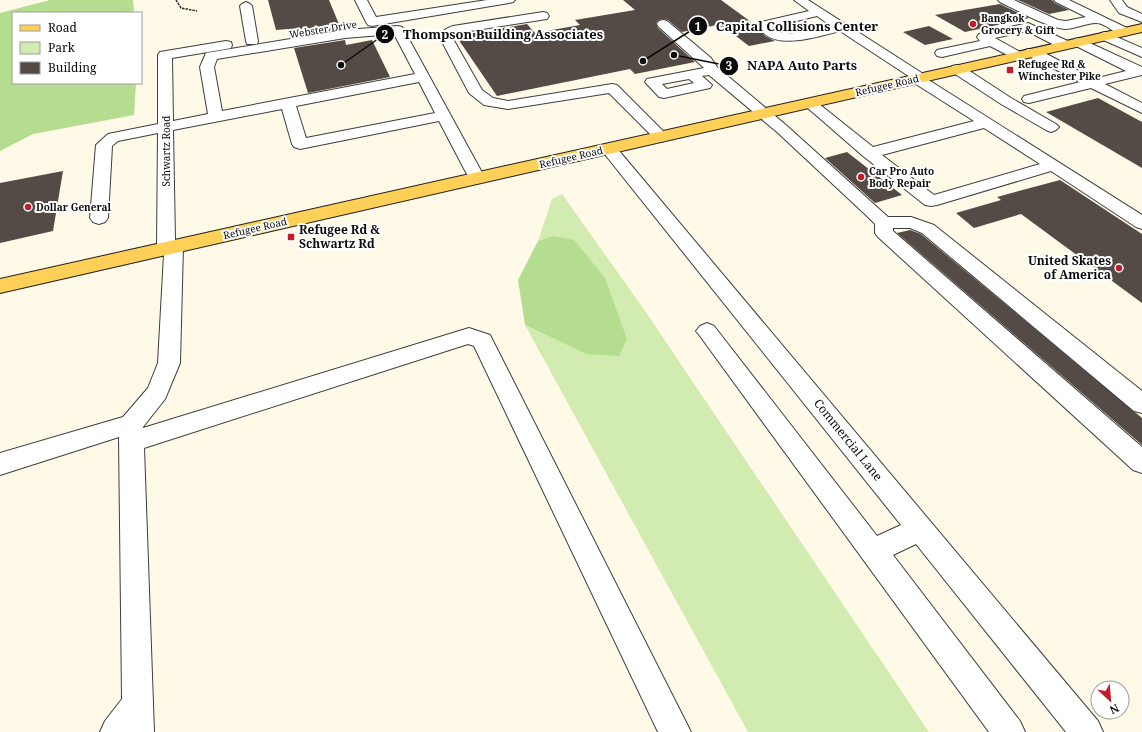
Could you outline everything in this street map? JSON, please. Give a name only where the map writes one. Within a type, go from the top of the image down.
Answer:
[{"type":"main road","name":"Refugee Road","points":[[0,286],[1142,28]]},
{"type":"street","points":[[361,0],[372,22]]},
{"type":"street","name":"Webster Drive","points":[[165,55],[372,22],[478,2],[509,0]]},
{"type":"street","points":[[800,0],[986,123],[1142,223]]},
{"type":"street","points":[[1004,0],[1055,23],[1066,25],[1097,19]]},
{"type":"street","points":[[1060,0],[1124,32]]},
{"type":"street","points":[[1116,0],[1123,10],[1142,18]]},
{"type":"street","points":[[246,6],[252,41]]},
{"type":"street","points":[[819,12],[765,25],[766,29],[772,33],[790,37],[841,27]]},
{"type":"street","points":[[543,16],[453,30],[445,36],[476,93],[489,102],[508,105],[612,88],[661,136]]},
{"type":"street","points":[[663,24],[706,61],[712,70],[763,113],[884,223],[905,221],[916,223],[928,229],[1142,404]]},
{"type":"street","points":[[1140,72],[1072,43],[1028,27],[983,37],[991,42],[1025,54],[1092,84],[1142,109]]},
{"type":"street","points":[[216,117],[207,66],[210,56],[345,34],[398,30],[477,178]]},
{"type":"street","points":[[1105,36],[1142,54]]},
{"type":"street","points":[[942,53],[991,42]]},
{"type":"street","name":"Schwartz Road","points":[[131,433],[157,393],[169,363],[170,247],[165,55]]},
{"type":"street","points":[[957,69],[1006,101],[1051,127]]},
{"type":"street","points":[[691,74],[712,70]]},
{"type":"street","points":[[1029,99],[1140,72]]},
{"type":"street","points":[[99,218],[104,145],[113,137],[166,128],[423,77]]},
{"type":"street","points":[[288,103],[300,144],[444,116]]},
{"type":"street","points":[[809,103],[869,153],[931,200],[1053,165]]},
{"type":"street","points":[[869,153],[986,123]]},
{"type":"street","name":"Commercial Lane","points":[[608,149],[1087,732]]},
{"type":"street","points":[[884,223],[884,233],[1142,462]]},
{"type":"street","points":[[707,331],[1008,732]]},
{"type":"street","points":[[0,464],[131,433],[469,336],[482,341],[675,732]]},
{"type":"street","points":[[116,732],[138,718],[131,433]]},
{"type":"street","points":[[873,551],[921,529]]},
{"type":"path","points":[[176,0],[181,8],[197,11]]},
{"type":"green space","points":[[50,0],[133,0],[134,12],[12,12],[12,84],[136,84],[134,115],[33,134],[0,151],[0,13]]},
{"type":"green space","points":[[562,194],[643,308],[929,732],[748,732],[525,325],[586,354],[552,236],[538,241],[552,199]]},
{"type":"green space","points":[[552,236],[574,240],[605,278],[627,339],[619,356],[586,354],[525,325],[518,280],[538,241]]},
{"type":"building","points":[[268,0],[329,0],[341,29],[291,37],[288,29],[276,30]]},
{"type":"building","points":[[623,0],[721,0],[758,27],[765,36],[775,41],[749,46],[724,27],[717,25],[682,32],[668,20],[663,19],[656,23],[658,28],[695,62],[635,74],[630,69],[497,96],[456,36],[527,24],[535,33],[580,25],[575,20],[635,10]]},
{"type":"building","points":[[1018,0],[1052,0],[1069,10],[1049,14]]},
{"type":"building","points":[[1000,4],[1029,18],[965,32],[935,15]]},
{"type":"building","points":[[929,26],[953,39],[925,45],[903,32]]},
{"type":"building","points":[[345,40],[346,45],[372,40],[390,77],[308,93],[294,48]]},
{"type":"building","points":[[1098,98],[1142,122],[1142,168],[1046,112]]},
{"type":"building","name":"Car Pro Auto Body Repair","points":[[847,152],[902,195],[875,203],[825,158]]},
{"type":"building","name":"Dollar General","points":[[63,171],[53,231],[0,243],[0,183]]},
{"type":"building","name":"United Skates of America","points":[[1060,180],[1142,234],[1142,303],[1021,214],[974,228],[956,213],[1001,200],[997,197]]},
{"type":"building","points":[[910,230],[921,234],[1142,418],[1142,445],[897,233]]},
{"type":"place","name":"Bangkok Grocery & Gift","points":[[973,24]]},
{"type":"place","name":"NAPA Auto Parts","points":[[674,55]]},
{"type":"place","name":"Capital Collisions Center","points":[[643,61]]},
{"type":"place","name":"Thompson Building Associates","points":[[341,65]]},
{"type":"place","name":"Refugee Rd & Winchester Pike","points":[[1010,70]]},
{"type":"place","name":"Car Pro Auto Body Repair","points":[[861,177]]},
{"type":"place","name":"Dollar General","points":[[28,207]]},
{"type":"place","name":"Refugee Rd & Schwartz Rd","points":[[291,237]]},
{"type":"place","name":"United Skates of America","points":[[1119,268]]}]
